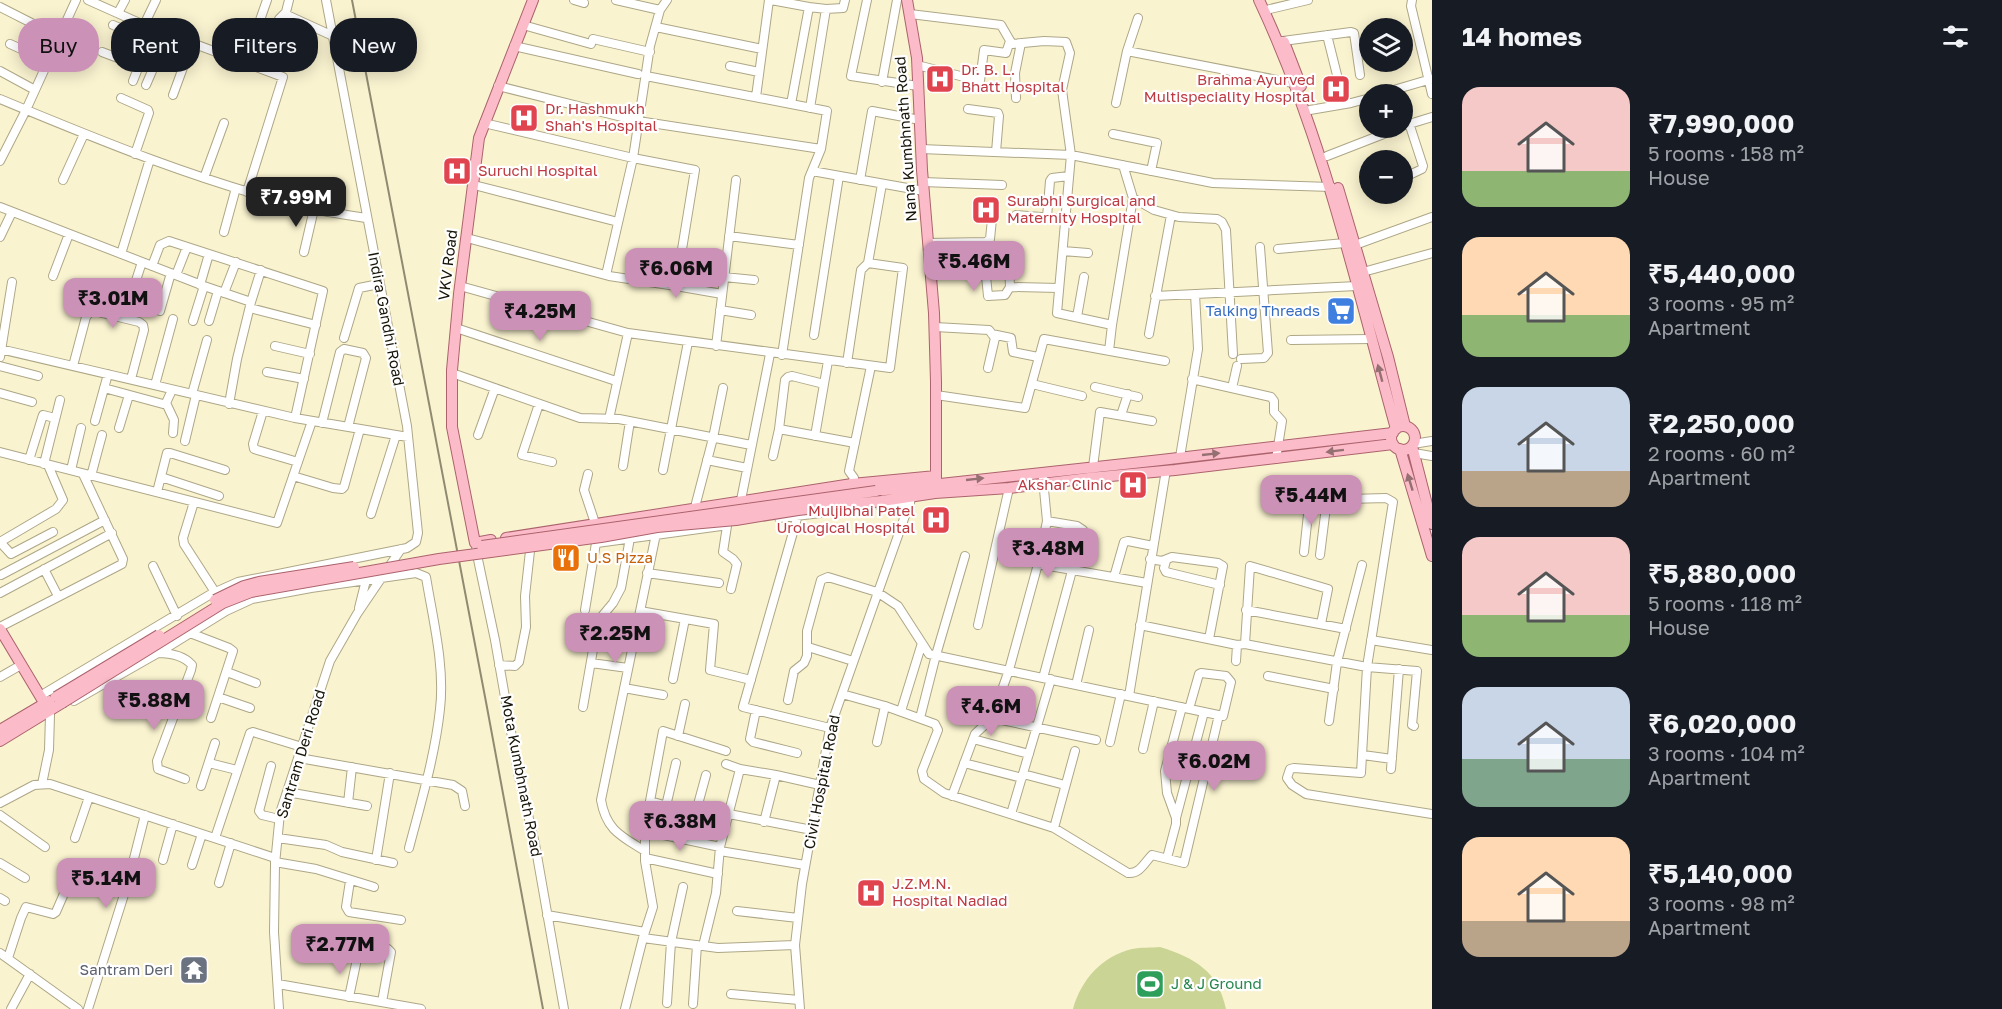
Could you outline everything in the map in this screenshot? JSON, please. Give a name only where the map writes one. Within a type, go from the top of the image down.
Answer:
[{"type":"main road","name":"VKV Road","points":[[475,543],[452,427],[452,374],[460,286],[479,138],[533,0]]},
{"type":"main road","name":"Nana Kumbhnath Road","points":[[907,0],[917,64],[934,327],[936,484]]},
{"type":"main road","points":[[1259,0],[1315,140],[1350,244],[1363,272],[1388,357],[1397,436],[1404,450],[1413,445]]},
{"type":"main road","points":[[1268,5],[1327,156],[1350,244],[1357,286],[1432,556]]},
{"type":"main road","points":[[475,543],[852,484],[936,484],[1009,488],[1276,459],[1397,436],[1411,429],[1432,524]]},
{"type":"main road","points":[[59,700],[219,598],[244,586],[259,582],[526,538],[876,490],[1280,445],[1397,436]]},
{"type":"main road","points":[[0,730],[59,700],[223,603],[251,592],[439,559],[602,537],[657,527],[911,499],[936,484]]},
{"type":"main road","points":[[0,628],[46,707]]},
{"type":"main road","points":[[0,741],[46,707]]},
{"type":"street","points":[[68,18],[76,0]]},
{"type":"street","points":[[118,13],[125,0]]},
{"type":"street","points":[[147,18],[156,0]]},
{"type":"street","points":[[261,18],[267,0]]},
{"type":"street","points":[[280,18],[286,12],[289,0]]},
{"type":"street","name":"Indira Gandhi Road","points":[[326,0],[330,21]]},
{"type":"street","points":[[574,0],[584,3]]},
{"type":"street","points":[[616,0],[660,10]]},
{"type":"street","points":[[606,275],[633,158],[642,75],[660,10],[667,0]]},
{"type":"street","points":[[756,97],[770,0],[826,9],[843,8],[844,0]]},
{"type":"street","points":[[867,0],[851,76],[918,86]]},
{"type":"street","points":[[882,82],[897,0]]},
{"type":"street","points":[[1268,5],[1308,0]]},
{"type":"street","points":[[1412,0],[1432,94]]},
{"type":"street","points":[[92,1],[130,18]]},
{"type":"street","points":[[1,7],[22,18]]},
{"type":"street","points":[[791,104],[809,8]]},
{"type":"street","points":[[810,108],[826,9]]},
{"type":"street","points":[[286,12],[287,15],[330,35]]},
{"type":"street","points":[[910,14],[1001,25],[1012,44],[1044,41],[1066,42],[1070,53],[1062,90],[1071,154],[1057,313],[1112,325]]},
{"type":"street","points":[[1116,103],[1127,51],[1138,18]]},
{"type":"street","points":[[523,25],[650,52]]},
{"type":"street","points":[[656,27],[762,49]]},
{"type":"street","points":[[1283,41],[1354,33],[1360,75]]},
{"type":"street","points":[[1327,35],[1338,79]]},
{"type":"street","points":[[917,64],[980,81],[984,50],[1006,53],[1010,41]]},
{"type":"street","points":[[1016,98],[1015,73],[1021,43]]},
{"type":"street","points":[[10,44],[18,48]]},
{"type":"street","points":[[514,46],[642,75],[827,111],[821,149],[809,177],[782,355]]},
{"type":"street","points":[[1127,51],[1293,83]]},
{"type":"street","points":[[102,52],[111,55]]},
{"type":"street","points":[[730,66],[759,72]]},
{"type":"street","points":[[0,71],[35,90]]},
{"type":"street","points":[[0,161],[43,72]]},
{"type":"street","points":[[133,81],[137,72]]},
{"type":"street","points":[[146,85],[152,72]]},
{"type":"street","points":[[173,95],[181,72]]},
{"type":"street","points":[[247,192],[283,77],[270,72]]},
{"type":"street","name":"Indira Gandhi Road","points":[[340,72],[408,437],[418,533]]},
{"type":"street","points":[[1413,85],[1430,80]]},
{"type":"street","points":[[498,86],[638,121],[821,149]]},
{"type":"street","points":[[121,98],[148,110],[149,113],[135,154]]},
{"type":"street","points":[[0,99],[135,154],[247,192],[314,209],[366,218]]},
{"type":"street","points":[[1310,110],[1359,101]]},
{"type":"street","points":[[968,109],[998,113],[996,152]]},
{"type":"street","points":[[860,180],[873,111],[920,120]]},
{"type":"street","points":[[1413,123],[1432,117]]},
{"type":"street","points":[[204,178],[224,123]]},
{"type":"street","points":[[484,123],[695,170],[676,286]]},
{"type":"street","points":[[63,180],[84,134]]},
{"type":"street","points":[[1113,134],[1157,143],[1151,171]]},
{"type":"street","points":[[1327,156],[1373,138]]},
{"type":"street","points":[[1410,138],[1423,166],[1422,169],[1413,173]]},
{"type":"street","points":[[921,149],[1071,154],[1213,183],[1331,187]]},
{"type":"street","points":[[121,254],[150,159]]},
{"type":"street","points":[[1109,351],[1133,198],[1124,165]]},
{"type":"street","points":[[812,171],[882,184],[924,187],[1002,185]]},
{"type":"street","points":[[814,335],[839,176]]},
{"type":"street","points":[[1047,217],[1050,181],[1052,178],[1069,176]]},
{"type":"street","points":[[716,346],[736,180]]},
{"type":"street","points":[[847,363],[861,270],[868,263],[882,184]]},
{"type":"street","points":[[474,185],[618,222]]},
{"type":"street","points":[[224,232],[236,188]]},
{"type":"street","points":[[1133,198],[1154,210],[1171,215],[1217,219],[1222,222],[1226,230],[1237,360],[1232,388]]},
{"type":"street","points":[[0,207],[251,305],[316,325]]},
{"type":"street","points":[[304,252],[314,209]]},
{"type":"street","points":[[0,237],[12,212]]},
{"type":"street","points":[[1016,215],[1065,219]]},
{"type":"street","points":[[1149,334],[1171,215]]},
{"type":"street","points":[[1278,249],[1350,244],[1432,217]]},
{"type":"street","points":[[928,243],[989,241],[993,219]]},
{"type":"street","points":[[53,276],[69,234]]},
{"type":"street","points":[[729,237],[799,245]]},
{"type":"street","points":[[467,238],[606,275],[722,294]]},
{"type":"street","points":[[152,266],[163,242],[169,241],[324,291],[295,418]]},
{"type":"street","points":[[1237,360],[1264,358],[1268,353],[1260,246]]},
{"type":"street","points":[[160,311],[173,274],[187,247]]},
{"type":"street","points":[[1063,250],[1088,253]]},
{"type":"street","points":[[1363,272],[1432,253]]},
{"type":"street","points":[[193,321],[209,254]]},
{"type":"street","points":[[129,302],[142,262]]},
{"type":"street","points":[[209,321],[236,262]]},
{"type":"street","points":[[460,286],[628,333],[770,354],[890,368],[903,268],[868,263]]},
{"type":"street","points":[[229,404],[237,359],[261,270]]},
{"type":"street","points":[[724,277],[754,280]]},
{"type":"street","points":[[1077,317],[1084,277]]},
{"type":"street","points":[[12,282],[1,352],[73,366],[295,418],[408,437]]},
{"type":"street","points":[[344,338],[359,288],[379,284]]},
{"type":"street","points":[[1155,296],[1357,286]]},
{"type":"street","points":[[1010,287],[1059,288]]},
{"type":"street","points":[[1180,457],[1198,349],[1195,294]]},
{"type":"street","points":[[720,310],[751,315]]},
{"type":"street","points":[[73,366],[86,317],[89,312],[94,311],[143,325],[144,330],[131,380]]},
{"type":"street","points":[[154,385],[173,319]]},
{"type":"street","points":[[934,327],[989,330],[995,338],[988,368]]},
{"type":"street","points":[[456,328],[616,381]]},
{"type":"street","points":[[609,419],[628,333]]},
{"type":"street","points":[[992,334],[1011,338],[1013,352],[1038,357]]},
{"type":"street","points":[[936,395],[1025,408],[1044,339],[1165,361]]},
{"type":"street","points":[[1291,340],[1371,339]]},
{"type":"street","points":[[185,441],[207,340]]},
{"type":"street","points":[[663,470],[688,342]]},
{"type":"street","points":[[275,346],[310,354]]},
{"type":"street","points":[[322,423],[340,352],[344,350],[363,353],[366,358],[348,427]]},
{"type":"street","points":[[741,500],[770,354]]},
{"type":"street","points":[[815,436],[828,361]]},
{"type":"street","points":[[0,366],[38,376]]},
{"type":"street","points":[[852,484],[854,478],[849,471],[871,366]]},
{"type":"street","points":[[267,372],[304,379]]},
{"type":"street","points":[[95,421],[108,374]]},
{"type":"street","points":[[452,374],[580,418],[630,422],[751,445]]},
{"type":"street","points":[[773,456],[785,380],[788,377],[824,384]]},
{"type":"street","points":[[1192,379],[1271,397],[1274,401],[1274,412],[1282,421],[1276,459]]},
{"type":"street","points":[[1032,384],[1082,396]]},
{"type":"street","points":[[1095,387],[1138,397]]},
{"type":"street","points":[[104,388],[160,404],[166,403]]},
{"type":"street","points":[[478,435],[495,388]]},
{"type":"street","points":[[695,507],[714,438],[723,388]]},
{"type":"street","points":[[172,390],[166,403],[174,420],[172,433]]},
{"type":"street","points":[[0,393],[32,402]]},
{"type":"street","points":[[1121,416],[1128,394]]},
{"type":"street","points":[[119,428],[129,396]]},
{"type":"street","points":[[53,532],[11,554],[0,542],[56,509],[63,500],[46,464],[60,400]]},
{"type":"street","points":[[539,404],[522,455],[552,462]]},
{"type":"street","points":[[262,411],[254,449],[298,462]]},
{"type":"street","points":[[1093,467],[1100,412],[1152,421]]},
{"type":"street","points":[[29,460],[43,415],[55,418]]},
{"type":"street","points":[[0,452],[277,523],[312,421]]},
{"type":"street","points":[[623,466],[630,422]]},
{"type":"street","points":[[71,470],[81,428]]},
{"type":"street","points":[[293,476],[342,489],[360,429]]},
{"type":"street","points":[[779,429],[855,443]]},
{"type":"street","points":[[0,628],[122,564],[123,559],[87,475],[102,435]]},
{"type":"street","points":[[371,514],[396,435]]},
{"type":"street","points":[[1413,445],[1432,436]]},
{"type":"street","points":[[1413,445],[1432,441]]},
{"type":"street","points":[[1413,445],[1432,456]]},
{"type":"street","points":[[156,492],[167,453],[225,470]]},
{"type":"street","points":[[707,460],[747,468]]},
{"type":"street","points":[[1110,742],[1125,695],[1140,625],[1166,470]]},
{"type":"street","points":[[952,796],[973,739],[978,729],[992,718],[1009,670],[1038,564],[1047,521],[1042,472]]},
{"type":"street","points":[[588,474],[584,490],[595,523]]},
{"type":"street","points":[[161,477],[219,495]]},
{"type":"street","points":[[978,625],[1009,488]]},
{"type":"street","points":[[1304,552],[1311,501],[1386,498],[1393,502],[1367,667],[1361,773],[1293,768],[1290,769],[1287,778],[1306,794],[1432,814]]},
{"type":"street","points":[[478,558],[727,526],[911,499]]},
{"type":"street","name":"Civil Hospital Road","points":[[799,1004],[795,945],[798,918],[805,865],[830,728],[911,499]]},
{"type":"street","points":[[1320,555],[1327,499]]},
{"type":"street","points":[[194,502],[183,538],[184,544],[215,592]]},
{"type":"street","points":[[798,515],[743,707],[830,728]]},
{"type":"street","points":[[1,575],[105,520]]},
{"type":"street","points":[[1011,814],[1038,727],[1047,679],[1083,530],[1077,526],[1047,521]]},
{"type":"street","points":[[727,526],[723,552],[734,559],[737,564],[731,589]]},
{"type":"street","points":[[0,593],[112,533]]},
{"type":"street","name":"Santram Deri Road","points":[[279,1009],[274,932],[275,860],[279,819],[330,661],[357,614],[401,549],[412,546],[416,542],[418,533]]},
{"type":"street","points":[[656,534],[602,800],[603,814],[607,823],[618,834],[645,854],[718,874]]},
{"type":"street","points":[[583,707],[598,621],[613,603],[621,588],[630,538]]},
{"type":"street","points":[[1114,578],[1124,542],[1128,540],[1153,546]]},
{"type":"street","name":"Mota Kumbhnath Road","points":[[475,543],[515,759],[535,844],[564,1009]]},
{"type":"street","points":[[585,610],[596,543]]},
{"type":"street","points":[[46,707],[177,615],[215,592],[238,582],[401,549]]},
{"type":"street","points":[[499,665],[515,666],[519,662],[526,627],[525,596],[531,551]]},
{"type":"street","points":[[920,718],[965,556]]},
{"type":"street","points":[[1150,559],[1166,561],[1172,557],[1218,563],[1223,568],[1209,639]]},
{"type":"street","points":[[1166,561],[1166,572],[1220,585]]},
{"type":"street","points":[[1038,564],[1147,583]]},
{"type":"street","points":[[1329,721],[1337,662],[1362,565]]},
{"type":"street","points":[[153,566],[177,615]]},
{"type":"street","points":[[1236,661],[1241,645],[1250,566],[1328,589],[1321,624]]},
{"type":"street","points":[[44,569],[58,596]]},
{"type":"street","points":[[46,707],[158,653],[226,610],[252,599],[416,573],[426,577],[440,667],[440,708],[409,848]]},
{"type":"street","points":[[647,573],[719,583]]},
{"type":"street","points":[[788,700],[794,671],[804,663],[808,647],[807,632],[821,580],[825,577],[877,592],[898,606],[929,654],[1009,670],[1047,679],[1154,701],[1186,708],[1204,712],[1223,716],[1231,682],[1226,676],[1199,674],[1186,708],[1166,771],[1167,793],[1176,818]]},
{"type":"street","name":"Santram Deri Road","points":[[357,614],[366,580]]},
{"type":"street","points":[[1246,610],[1346,629]]},
{"type":"street","points":[[640,611],[714,624],[710,670],[751,680]]},
{"type":"street","points":[[673,679],[685,619]]},
{"type":"street","points":[[1140,625],[1367,667],[1417,671],[1412,725],[1414,726]]},
{"type":"street","points":[[1076,685],[1089,630]]},
{"type":"street","points":[[190,633],[233,651],[211,717]]},
{"type":"street","points":[[1371,640],[1432,650]]},
{"type":"street","points":[[901,711],[922,643]]},
{"type":"street","points":[[808,647],[853,661]]},
{"type":"street","points":[[158,653],[174,655],[189,661],[192,665],[157,760],[158,769],[185,779]]},
{"type":"street","points":[[591,663],[628,668]]},
{"type":"street","points":[[0,677],[21,665]]},
{"type":"street","points":[[1391,769],[1399,669]]},
{"type":"street","points":[[227,672],[256,683]]},
{"type":"street","points":[[1268,676],[1334,689]]},
{"type":"street","points":[[624,688],[663,694]]},
{"type":"street","points":[[842,694],[901,711],[935,724],[938,730],[922,771],[924,778],[944,793],[1054,828],[1128,873],[1138,871],[1152,855],[1184,863],[1219,715]]},
{"type":"street","points":[[218,698],[250,708]]},
{"type":"street","points":[[1143,749],[1154,701]]},
{"type":"street","points":[[678,736],[685,705]]},
{"type":"street","points":[[877,742],[885,706]]},
{"type":"street","points":[[42,784],[50,744],[46,707]]},
{"type":"street","points":[[756,710],[750,739],[753,742],[797,753]]},
{"type":"street","points":[[1167,858],[1204,712]]},
{"type":"street","points":[[992,718],[1096,740]]},
{"type":"street","points":[[625,1009],[653,907],[645,854],[645,831],[663,731],[726,751]]},
{"type":"street","points":[[215,838],[248,737],[253,732],[302,747]]},
{"type":"street","points":[[973,739],[1029,754]]},
{"type":"street","points":[[201,786],[215,743]]},
{"type":"street","points":[[1054,828],[1075,751]]},
{"type":"street","points":[[1363,755],[1392,759]]},
{"type":"street","points":[[298,758],[445,782],[462,791],[465,806]]},
{"type":"street","points":[[208,763],[237,770]]},
{"type":"street","points":[[964,763],[1065,785]]},
{"type":"street","points":[[666,806],[676,764]]},
{"type":"street","points":[[726,764],[740,770],[820,785]]},
{"type":"street","points":[[271,766],[258,811],[262,815],[279,819]]},
{"type":"street","points":[[348,803],[352,767]]},
{"type":"street","points":[[693,1004],[700,946],[716,893],[720,849],[740,770]]},
{"type":"street","points":[[376,860],[390,773]]},
{"type":"street","points":[[650,801],[691,813],[695,812],[706,775]]},
{"type":"street","points":[[764,822],[776,775]]},
{"type":"street","points":[[0,803],[34,785],[50,784],[231,843],[275,860],[316,869],[374,887]]},
{"type":"street","points":[[287,792],[367,807]]},
{"type":"street","points":[[75,838],[89,797]]},
{"type":"street","points":[[729,814],[812,830]]},
{"type":"street","points":[[0,815],[45,847]]},
{"type":"street","points":[[88,1009],[128,882],[145,815]]},
{"type":"street","points":[[163,860],[173,824]]},
{"type":"street","points":[[645,831],[720,849],[805,865]]},
{"type":"street","points":[[192,865],[202,834]]},
{"type":"street","points":[[278,838],[326,845],[342,852],[393,863]]},
{"type":"street","points":[[219,883],[231,843]]},
{"type":"street","points":[[0,863],[25,878]]},
{"type":"street","points":[[351,881],[346,906],[349,912],[401,920]]},
{"type":"street","points":[[667,1003],[671,942],[683,887]]},
{"type":"street","points":[[8,958],[26,907],[53,914],[66,889]]},
{"type":"street","points":[[736,911],[798,918]]},
{"type":"street","points":[[547,915],[671,942],[700,946],[718,948],[795,945]]},
{"type":"street","points":[[329,937],[388,949],[391,952],[382,1002]]},
{"type":"street","points":[[0,952],[78,1009]]},
{"type":"street","points":[[349,996],[357,959]]},
{"type":"street","points":[[11,1009],[30,974]]},
{"type":"street","points":[[278,984],[404,1008],[421,1009]]},
{"type":"street","points":[[731,994],[799,1004]]},
{"type":"green space","name":"J & J Ground","points":[[1160,947],[1184,956],[1203,968],[1217,985],[1226,1009],[1073,1009],[1081,988],[1102,963],[1121,952]]},
{"type":"railway","points":[[352,0],[543,1009]]},
{"type":"place","name":"Dr. B. L. Bhatt Hospital","points":[[940,79]]},
{"type":"place","name":"Brahma Ayurved Multispeciality Hospital","points":[[1336,89]]},
{"type":"place","name":"Dr. Hashmukh Shah's Hospital","points":[[524,118]]},
{"type":"place","name":"Suruchi Hospital","points":[[457,171]]},
{"type":"place","name":"Surabhi Surgical and Maternity Hospital","points":[[986,210]]},
{"type":"place","name":"Talking Threads","points":[[1341,311]]},
{"type":"place","name":"Akshar Clinic","points":[[1133,485]]},
{"type":"place","name":"Muljibhai Patel Urological Hospital","points":[[936,520]]},
{"type":"place","name":"U.S Pizza","points":[[566,558]]},
{"type":"place","name":"J.Z.M.N. Hospital Nadiad","points":[[871,893]]},
{"type":"place","name":"Santram Deri","points":[[194,970]]},
{"type":"place","name":"J & J Ground","points":[[1150,984]]}]
